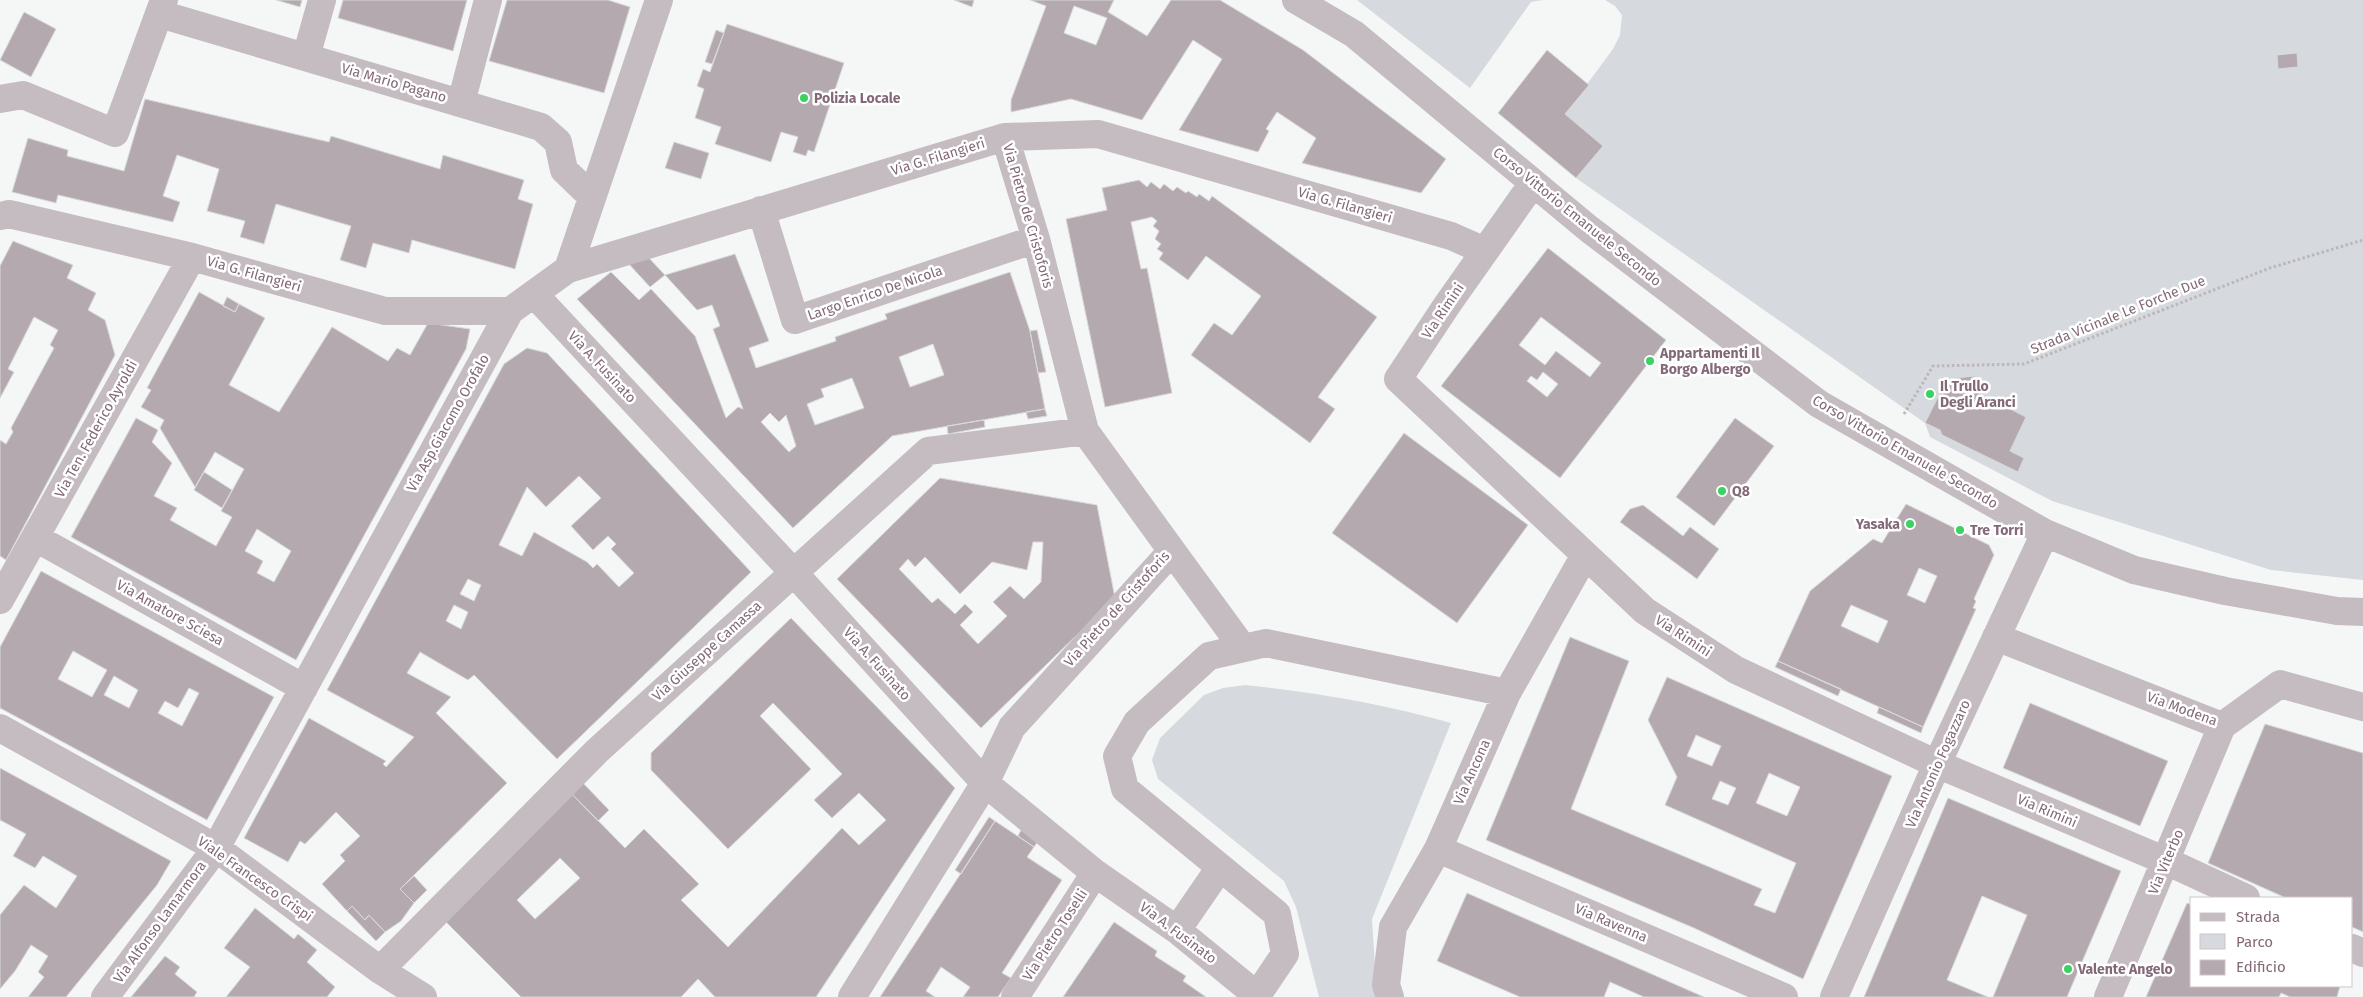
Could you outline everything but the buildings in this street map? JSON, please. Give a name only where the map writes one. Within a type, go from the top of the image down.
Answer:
[{"type":"street","points":[[306,57],[322,0]]},
{"type":"street","points":[[460,103],[488,0]]},
{"type":"street","points":[[568,269],[659,0]]},
{"type":"street","name":"Corso Vittorio Emanuele Secondo","points":[[1296,0],[1354,34],[1589,229],[1819,404],[2045,533],[2134,570],[2225,591],[2337,611],[2363,612]]},
{"type":"street","points":[[0,99],[23,95],[115,133],[162,7]]},
{"type":"street","name":"Via Mario Pagano","points":[[162,7],[306,57],[541,127],[558,142],[564,170],[592,196]]},
{"type":"street","name":"Via G. Filangieri","points":[[568,269],[1005,136],[1098,134],[1451,236],[1485,251]]},
{"type":"street","name":"Via Pietro de Cristoforis","points":[[852,997],[986,783],[1012,727],[1172,551],[1085,431],[1036,239],[1005,136]]},
{"type":"street","name":"Via Rimini","points":[[1533,182],[1398,379],[1645,611],[1736,670],[1936,764],[2166,861],[2244,897]]},
{"type":"street","name":"Largo Enrico De Nicola","points":[[761,210],[795,320],[1036,239]]},
{"type":"street","name":"Via G. Filangieri","points":[[3,220],[192,257],[385,311],[510,311]]},
{"type":"street","name":"Via Ten. Federico Ayroldi","points":[[0,600],[192,257]]},
{"type":"street","name":"Via Asp.Giacomo Orofalo","points":[[216,848],[510,311],[568,269]]},
{"type":"street","name":"Via A. Fusinato","points":[[534,294],[794,573],[986,783],[1095,873],[1177,930],[1257,996]]},
{"type":"street","name":"Via Giuseppe Camassa","points":[[380,970],[597,751],[928,452],[1085,431]]},
{"type":"street","name":"Via Antonio Fogazzaro","points":[[1834,997],[1936,764],[2045,533]]},
{"type":"street","name":"Via Amatore Sciesa","points":[[36,538],[304,688]]},
{"type":"street","points":[[1172,551],[1243,648]]},
{"type":"street","name":"Via Ancona","points":[[1390,997],[1386,985],[1393,928],[1438,849],[1507,692],[1585,555]]},
{"type":"street","name":"Via Modena","points":[[1996,637],[2222,726],[2280,684],[2363,707]]},
{"type":"street","points":[[1257,996],[1285,954],[1276,914],[1125,789],[1117,756],[1136,722],[1209,656],[1266,643],[1507,692]]},
{"type":"street","name":"Via Viterbo","points":[[2108,997],[2222,726]]},
{"type":"street","name":"Viale Francesco Crispi","points":[[0,728],[216,848],[380,970],[423,997]]},
{"type":"street","name":"Via Alfonso Lamarmora","points":[[105,997],[216,848]]},
{"type":"street","name":"Via Ravenna","points":[[1438,849],[1784,997]]},
{"type":"street","points":[[1177,930],[1220,869]]},
{"type":"street","name":"Via Pietro Toselli","points":[[1015,997],[1095,873]]},
{"type":"path","name":"Strada Vicinale Le Forche Due","points":[[1888,443],[1933,366],[2024,364],[2270,268],[2363,240]]},
{"type":"green space","points":[[1357,0],[1543,0],[1531,2],[1470,88]]},
{"type":"green space","points":[[1605,0],[2363,0],[2363,580],[2271,570],[2052,501],[1930,437],[1925,423],[1576,178],[1565,114],[1613,49],[1620,35],[1622,15],[1615,6]]},
{"type":"green space","points":[[1245,685],[1349,700],[1451,723],[1372,919],[1377,997],[1319,997],[1296,907],[1284,881],[1158,779],[1152,760],[1160,738],[1204,695],[1223,688]]},
{"type":"place","name":"Polizia Locale","points":[[804,98]]},
{"type":"place","name":"Appartamenti Il Borgo Albergo","points":[[1650,361]]},
{"type":"place","name":"Il Trullo Degli Aranci","points":[[1930,394]]},
{"type":"place","name":"Q8","points":[[1722,491]]},
{"type":"place","name":"Yasaka","points":[[1910,524]]},
{"type":"place","name":"Tre Torri","points":[[1960,530]]},
{"type":"place","name":"Valente Angelo","points":[[2068,969]]}]
